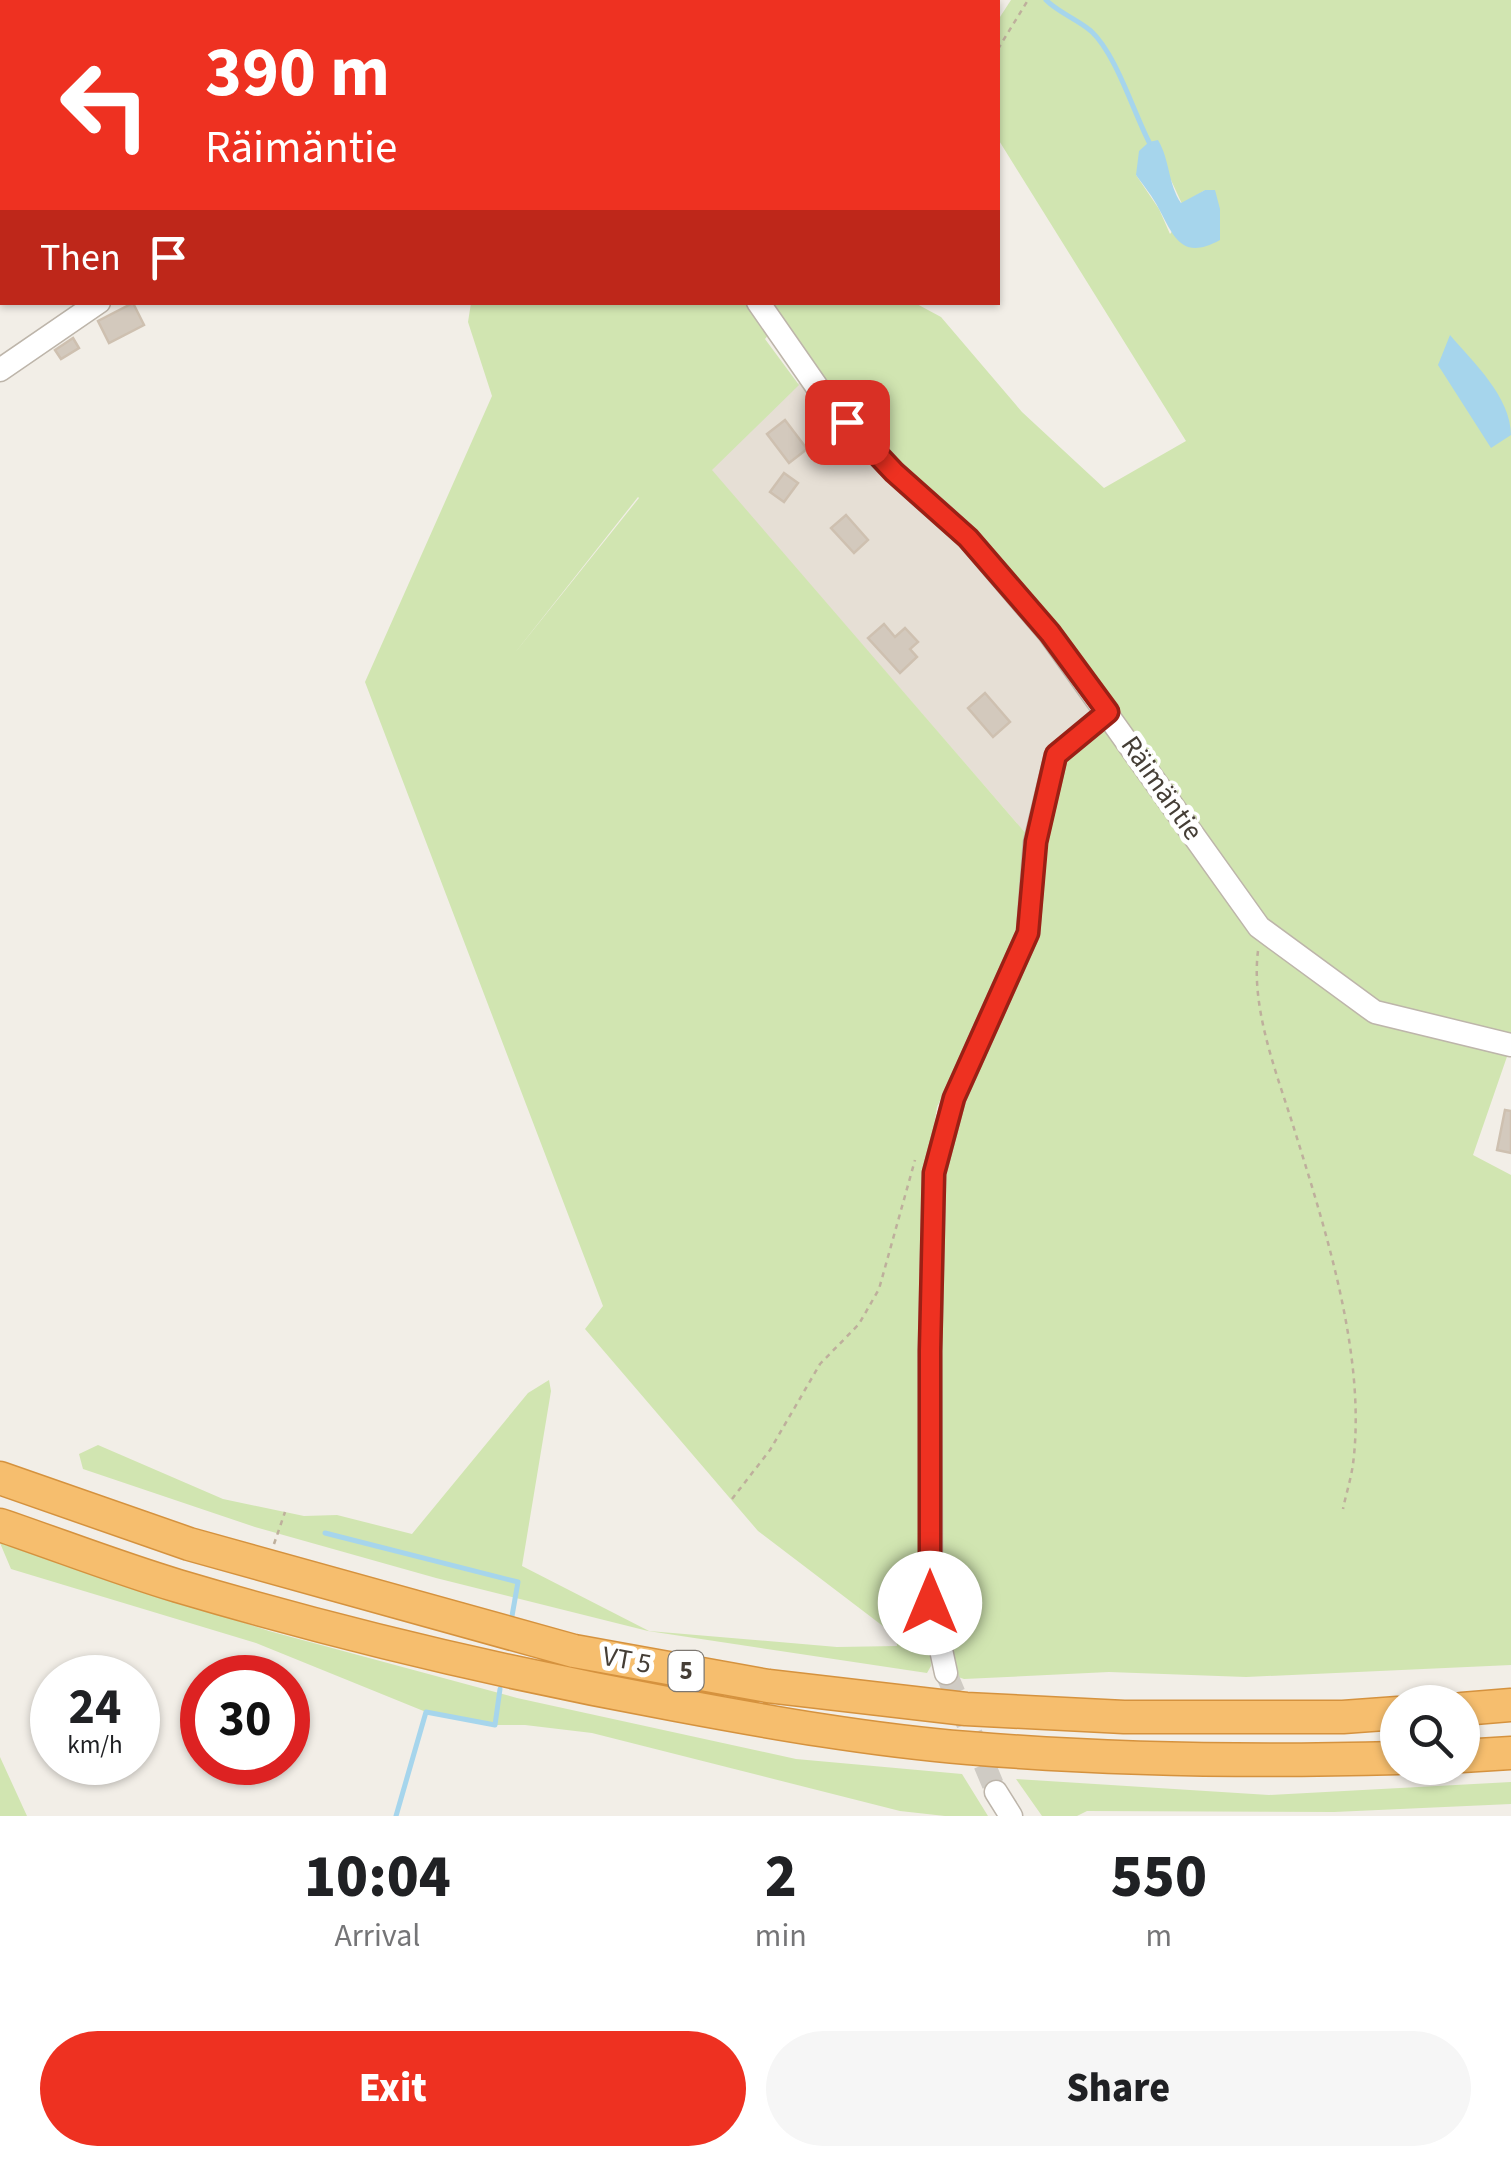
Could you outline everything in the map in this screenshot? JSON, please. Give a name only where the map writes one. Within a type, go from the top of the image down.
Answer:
[{"type":"highway","name":"VT 5","points":[[0,1478],[189,1544],[574,1651],[768,1686],[966,1709],[1104,1716],[1220,1718],[1380,1714]]},
{"type":"highway","name":"VT 5","points":[[0,1524],[176,1585],[385,1643],[525,1678],[779,1724],[965,1748],[1141,1758],[1380,1758]]},
{"type":"highway","points":[[1480,1708],[1511,1705]]},
{"type":"highway","points":[[1480,1755],[1511,1753]]},
{"type":"street","points":[[0,370],[93,305]]},
{"type":"street","name":"Räimäntie","points":[[760,305],[824,397],[894,472],[968,538],[1050,633],[1259,926],[1374,1012],[1511,1045]]},
{"type":"street","points":[[0,343],[28,348]]},
{"type":"street","points":[[946,1673],[930,1603],[934,1173],[954,1098],[1028,933],[1036,842],[1056,755],[1108,712]]},
{"type":"street","points":[[996,1792],[1011,1816]]},
{"type":"path","points":[[1000,46],[1028,0]]},
{"type":"path","points":[[1268,933],[1258,944],[1255,970],[1260,1002],[1346,1317],[1353,1361],[1353,1464],[1342,1509]]},
{"type":"path","points":[[732,1499],[770,1450],[820,1364],[866,1312],[884,1274],[913,1162],[943,1137]]},
{"type":"path","points":[[272,1550],[285,1512]]},
{"type":"shaded area","points":[[808,374],[1104,705],[1028,836],[711,470]]},
{"type":"green space","points":[[1011,0],[1511,0],[1511,1045],[1473,1155],[1511,1175],[1511,1665],[1246,1677],[1109,1672],[964,1679],[946,1673],[931,1603],[934,1173],[1028,933],[1056,755],[1108,712],[775,327],[765,339],[799,385],[712,470],[1028,836],[1021,929],[937,1107],[927,1172],[923,1491],[931,1666],[927,1673],[648,1631],[255,1527],[83,1469],[79,1454],[98,1445],[223,1499],[304,1516],[337,1515],[412,1534],[528,1393],[549,1380],[551,1391],[522,1566],[649,1631],[837,1647],[897,1646],[896,1636],[758,1531],[585,1329],[603,1306],[365,682],[492,396],[468,322],[471,305],[919,305],[941,317],[1022,412],[1104,488],[1186,441],[1000,142],[1000,17]],"holes":[[[1136,175],[1171,180],[1182,204],[1205,190],[1170,234]],[[638,497],[639,498],[514,654]]]},
{"type":"green space","points":[[0,1543],[269,1631],[517,1698],[796,1759],[962,1774],[988,1816],[900,1811],[592,1733],[495,1725],[426,1712],[310,1665],[310,1655],[286,1655],[11,1569]]},
{"type":"green space","points":[[0,1757],[27,1816],[0,1816]]},
{"type":"green space","points":[[1016,1779],[1269,1795],[1511,1782],[1511,1804],[1334,1812],[1087,1811],[1077,1816],[1042,1816]]},
{"type":"water","points":[[1158,140],[1181,203],[1205,190],[1215,190],[1220,209],[1220,240],[1197,248],[1181,243],[1136,175],[1139,151]]},
{"type":"water","points":[[1450,335],[1489,381],[1505,407],[1511,435],[1491,448],[1438,365]]},
{"type":"building","points":[[134,305],[144,325],[109,343],[98,321]]},
{"type":"building","points":[[73,338],[79,348],[61,359],[55,350]]},
{"type":"building","points":[[785,420],[807,449],[789,463],[767,434]]},
{"type":"building","points":[[784,473],[798,483],[784,502],[770,492]]},
{"type":"building","points":[[846,515],[868,540],[854,553],[831,528]]},
{"type":"building","points":[[884,624],[895,637],[905,628],[918,642],[910,649],[917,657],[900,673],[868,638]]},
{"type":"building","points":[[985,693],[1010,722],[993,737],[968,708]]},
{"type":"building","points":[[1505,1110],[1511,1111],[1511,1153],[1497,1150]]},
{"type":"waterway","points":[[1046,0],[1100,41],[1149,142]]},
{"type":"waterway","points":[[325,1533],[518,1582],[512,1616]]},
{"type":"waterway","points":[[396,1816],[426,1712],[495,1725],[500,1689]]},
{"type":"tunnel","points":[[946,1673],[996,1792]]},
{"type":"route","points":[[847,422],[894,472],[968,538],[1050,633],[1108,712],[1056,755],[1036,842],[1028,933],[954,1098],[934,1173],[930,1603]]}]
